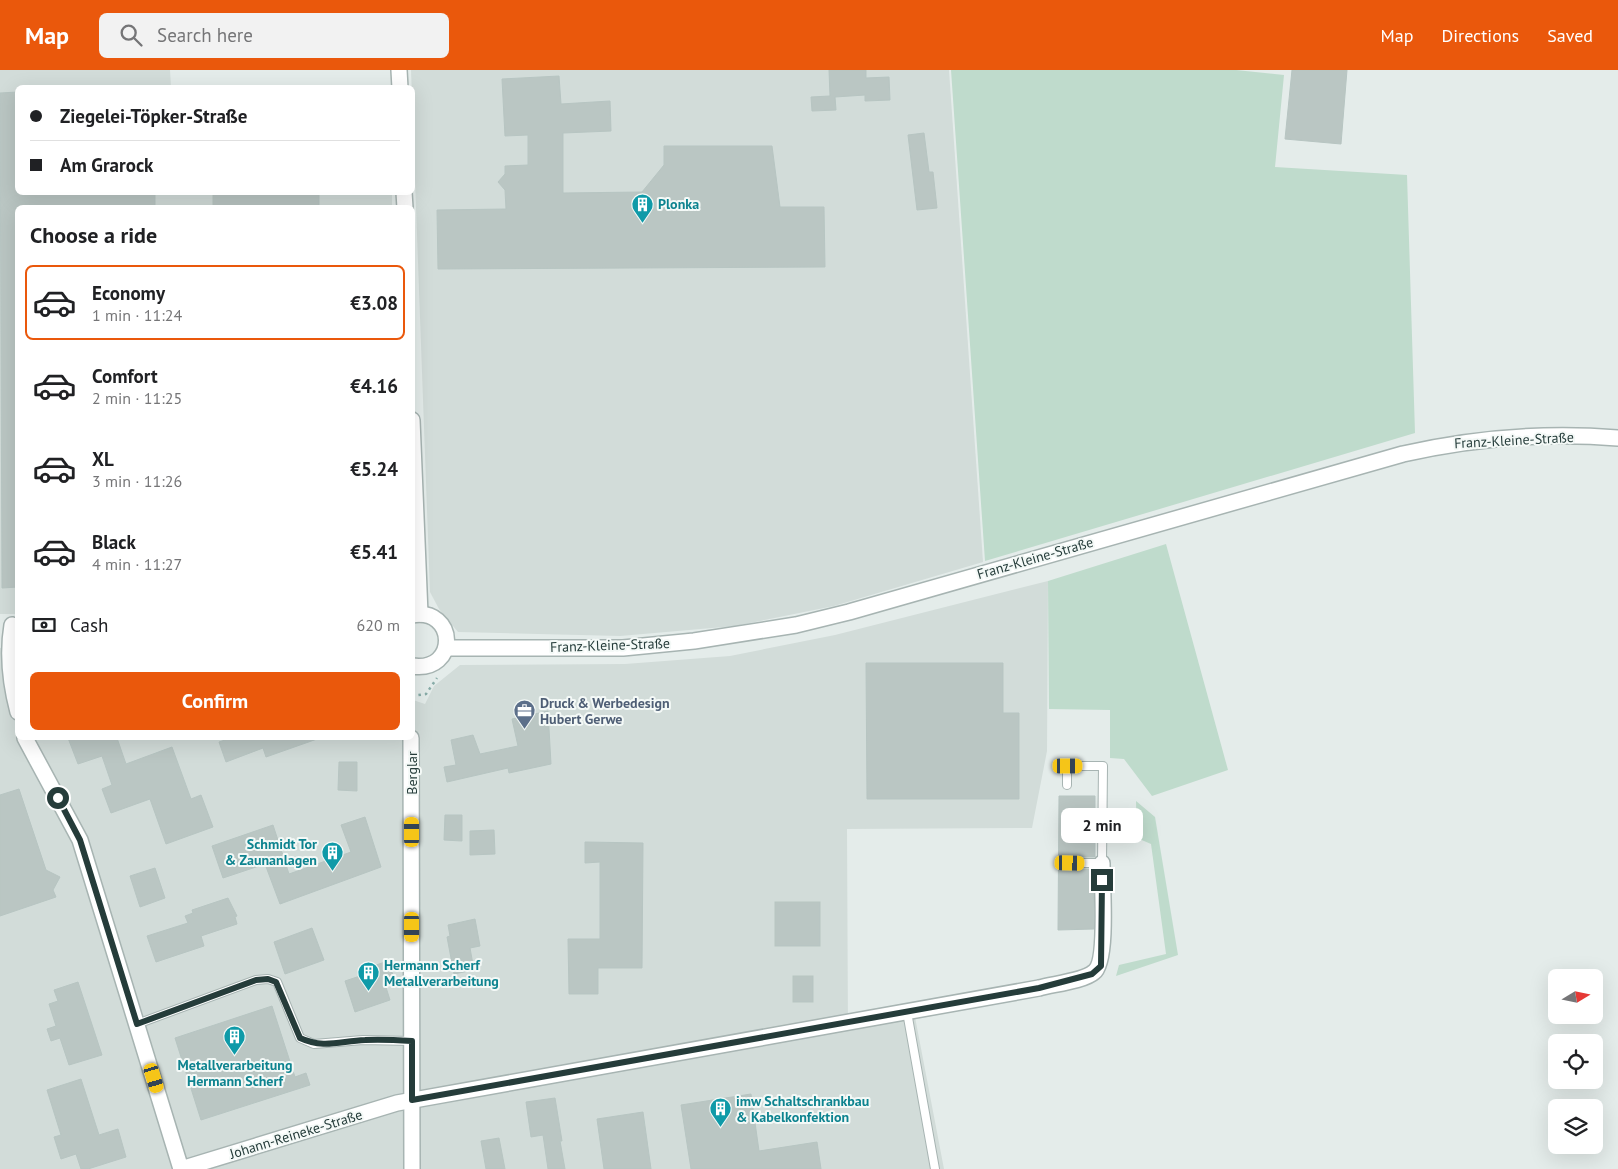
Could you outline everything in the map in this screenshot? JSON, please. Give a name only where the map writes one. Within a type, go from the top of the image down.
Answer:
[{"type":"street","points":[[399,70],[400,85]]},
{"type":"street","name":"Franz-Kleine-Straße","points":[[446,648],[623,648],[755,633],[849,612],[1341,470],[1449,443],[1543,435],[1618,438]]},
{"type":"street","points":[[415,566],[416,614],[428,615],[442,624],[446,631],[446,648],[438,661],[415,670]]},
{"type":"street","points":[[10,624],[10,676],[15,698]]},
{"type":"street","points":[[26,740],[80,840],[181,1169]]},
{"type":"street","name":"Berglar","points":[[412,740],[412,1169]]},
{"type":"street","name":"Johann-Reineke-Straße","points":[[181,1169],[412,1100],[1039,988],[1092,974],[1101,966],[1102,863]]},
{"type":"lane","points":[[1067,785],[1068,766],[1103,766],[1102,863],[1070,863]]},
{"type":"lane","points":[[137,1024],[256,980],[268,979],[276,982],[300,1038],[314,1044],[333,1044],[363,1040],[412,1041]]},
{"type":"lane","points":[[907,1012],[935,1169]]},
{"type":"shaded area","points":[[0,70],[170,70],[171,85],[15,85],[15,195],[392,195],[392,205],[15,205],[15,614],[0,614]]},
{"type":"shaded area","points":[[411,70],[949,70],[983,562],[834,606],[735,626],[620,636],[458,632],[439,609],[430,592],[415,180],[415,85],[412,85]]},
{"type":"shaded area","points":[[1048,581],[1047,751],[1032,828],[847,829],[848,1031],[915,1017],[944,1169],[0,1169],[0,648],[15,648],[15,740],[415,740],[415,701],[425,704],[434,686],[460,665],[625,664],[730,656],[835,635]]},
{"type":"green space","points":[[951,70],[1236,70],[1284,75],[1275,167],[1407,175],[1415,433],[985,561]]},
{"type":"green space","points":[[1166,544],[1228,770],[1152,796],[1124,759],[1110,758],[1110,710],[1049,709],[1048,581]]},
{"type":"green space","points":[[1136,801],[1155,817],[1178,955],[1116,976],[1119,965],[1166,954],[1151,844],[1137,838]]},
{"type":"building","points":[[829,70],[866,70],[866,78],[889,77],[890,100],[865,101],[865,95],[835,97],[836,110],[812,111],[811,97],[830,96]]},
{"type":"building","points":[[1292,70],[1347,70],[1341,144],[1285,139]]},
{"type":"building","points":[[559,76],[561,104],[610,101],[611,131],[563,133],[563,193],[642,192],[664,165],[664,146],[772,146],[780,207],[824,207],[825,267],[438,269],[437,210],[506,209],[505,190],[498,182],[505,174],[505,166],[528,165],[528,135],[505,136],[502,79]]},
{"type":"building","points":[[15,92],[15,195],[155,195],[155,205],[15,205],[15,587],[2,588],[0,93]]},
{"type":"building","points":[[924,133],[929,172],[933,172],[937,208],[917,210],[908,135]]},
{"type":"building","points":[[213,195],[319,195],[319,205],[213,205]]},
{"type":"building","points":[[866,663],[1003,663],[1003,713],[1019,713],[1019,799],[867,799]]},
{"type":"building","points":[[548,711],[551,764],[509,773],[508,768],[447,782],[444,767],[456,765],[451,740],[473,735],[480,754],[518,746],[512,719]]},
{"type":"building","points":[[69,740],[118,740],[126,764],[172,747],[191,799],[201,795],[213,827],[166,844],[150,799],[111,813],[102,789],[112,785],[102,756],[78,764]]},
{"type":"building","points":[[225,740],[314,740],[266,757],[263,748],[226,762],[219,742]]},
{"type":"building","points":[[339,762],[357,762],[357,791],[338,790]]},
{"type":"building","points":[[19,789],[46,870],[60,877],[53,890],[56,897],[0,916],[0,795]]},
{"type":"building","points":[[1059,796],[1095,796],[1095,857],[1070,857],[1064,863],[1070,869],[1093,869],[1094,929],[1058,930]]},
{"type":"building","points":[[445,815],[462,815],[462,841],[444,840]]},
{"type":"building","points":[[365,817],[381,867],[280,904],[265,864],[223,878],[212,846],[273,825],[289,874],[351,852],[341,825]]},
{"type":"building","points":[[494,830],[495,854],[470,855],[470,831]]},
{"type":"building","points":[[585,842],[643,843],[642,968],[598,968],[598,994],[569,994],[568,939],[600,939],[600,862],[585,863]]},
{"type":"building","points":[[155,868],[165,898],[140,907],[130,876]]},
{"type":"building","points":[[228,898],[237,916],[235,917],[237,924],[201,936],[204,946],[156,962],[147,936],[188,923],[185,916],[193,913],[192,910]]},
{"type":"building","points":[[775,902],[820,902],[820,946],[775,946]]},
{"type":"building","points":[[475,919],[480,946],[470,948],[474,970],[454,974],[447,937],[450,936],[448,925]]},
{"type":"building","points":[[312,928],[324,960],[285,974],[274,942]]},
{"type":"building","name":"Hermann Scherf Metallverarbeitung","points":[[388,961],[394,978],[384,981],[390,1000],[355,1012],[345,981],[375,971],[373,966]]},
{"type":"building","points":[[793,976],[813,976],[813,1002],[793,1002]]},
{"type":"building","points":[[78,982],[102,1055],[69,1065],[60,1038],[51,1041],[47,1029],[56,1026],[49,1004],[58,1001],[54,990]]},
{"type":"building","name":"Metallverarbeitung Hermann Scherf","points":[[272,1006],[295,1077],[306,1073],[310,1085],[201,1120],[175,1038]]},
{"type":"building","points":[[81,1079],[99,1135],[118,1129],[126,1157],[88,1169],[81,1169],[76,1154],[61,1159],[54,1137],[61,1135],[47,1090]]},
{"type":"building","name":"imw Schaltschrankbau & Kabelkonfektion","points":[[751,1094],[759,1151],[817,1142],[821,1169],[691,1169],[681,1105]]},
{"type":"building","points":[[555,1098],[565,1169],[548,1169],[543,1135],[531,1137],[526,1102]]},
{"type":"building","points":[[643,1112],[651,1169],[604,1169],[597,1119]]},
{"type":"building","points":[[499,1138],[505,1169],[486,1169],[481,1141]]},
{"type":"place","name":"Plonka","points":[[642,223]]},
{"type":"place","name":"Druck & Werbedesign Hubert Gerwe","points":[[524,730]]},
{"type":"place","name":"Schmidt Tor & Zaunanlagen","points":[[333,871]]},
{"type":"place","name":"Hermann Scherf Metallverarbeitung","points":[[368,992]]},
{"type":"place","name":"Metallverarbeitung Hermann Scherf","points":[[235,1056]]},
{"type":"place","name":"imw Schaltschrankbau & Kabelkonfektion","points":[[720,1128]]},
{"type":"route","points":[[58,798],[80,840],[137,1024],[256,980],[268,979],[276,982],[300,1038],[314,1044],[333,1044],[363,1040],[412,1041],[412,1100],[1039,988],[1092,974],[1101,966],[1102,880]]}]
